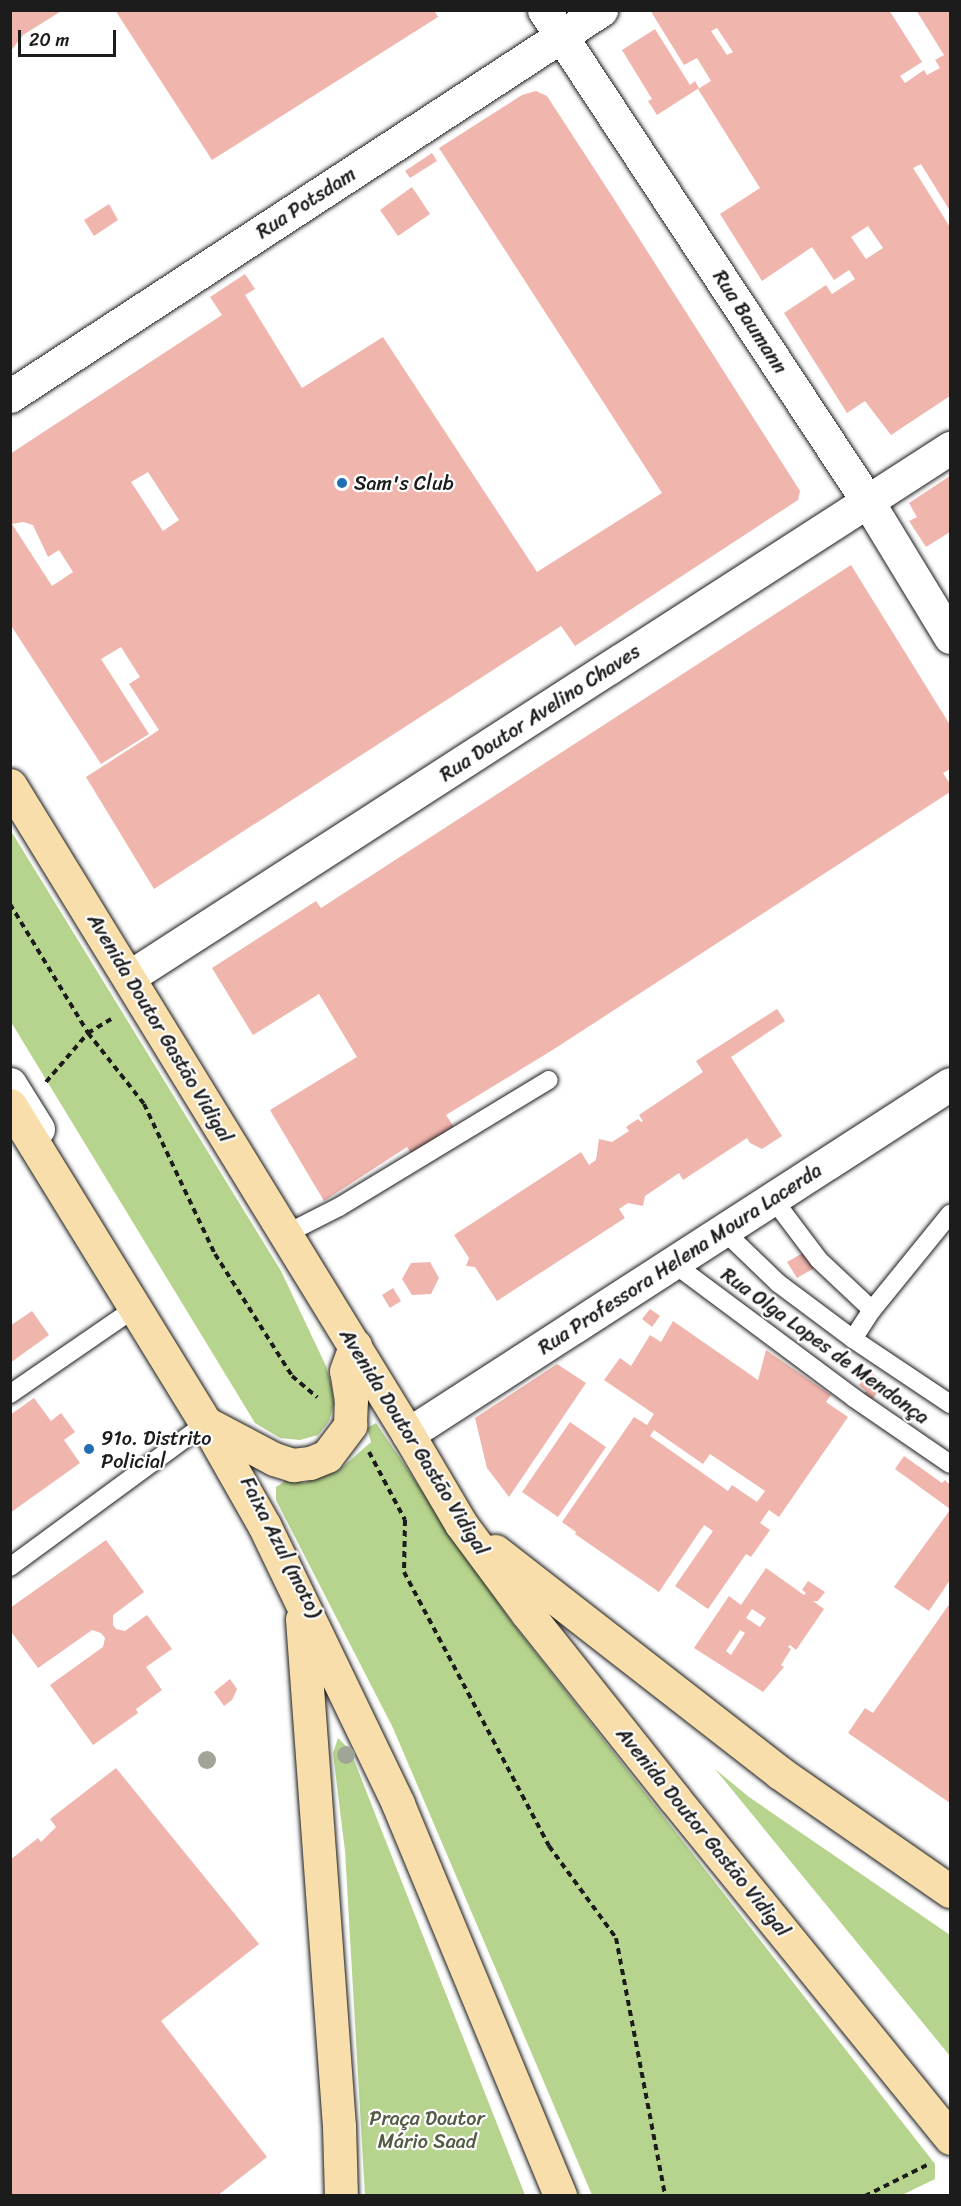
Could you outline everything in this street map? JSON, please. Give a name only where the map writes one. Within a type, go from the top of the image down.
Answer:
[{"type":"highway","name":"Avenida Doutor Gastão Vidigal","points":[[10,784],[355,1346],[460,1524],[945,2148]]},
{"type":"highway","points":[[14,1096],[135,1308],[213,1426],[264,1525],[398,1804],[560,2196]]},
{"type":"highway","points":[[213,1426],[274,1459],[293,1465],[310,1463],[327,1456],[350,1425],[346,1371],[355,1346]]},
{"type":"highway","points":[[460,1524],[780,1773],[951,1891]]},
{"type":"highway","points":[[301,1600],[339,2126],[341,2196]]},
{"type":"street","name":"Rua Potsdam","points":[[10,396],[553,23],[601,10]]},
{"type":"street","name":"Rua Baumann","points":[[553,23],[868,502],[951,637]]},
{"type":"street","name":"Rua Doutor Avelino Chaves","points":[[136,989],[951,448]]},
{"type":"street","name":"Rua Professora Helena Moura Lacerda","points":[[408,1434],[951,1084]]},
{"type":"street","name":"Faixa Azul (moto)","points":[[14,1096],[213,1426],[363,1706],[493,2024],[494,2038]]},
{"type":"lane","points":[[286,1234],[339,1207],[549,1080]]},
{"type":"lane","points":[[772,1199],[819,1260],[872,1310]]},
{"type":"lane","points":[[853,1339],[872,1310],[951,1214]]},
{"type":"lane","points":[[724,1231],[778,1283],[853,1339],[951,1404]]},
{"type":"lane","name":"Rua Olga Lopes de Mendonça","points":[[673,1263],[855,1398],[951,1464]]},
{"type":"lane","points":[[10,1394],[135,1308]]},
{"type":"lane","points":[[10,1567],[213,1426]]},
{"type":"path","points":[[10,903],[88,1033],[144,1104],[215,1254],[292,1376],[350,1425],[363,1441],[405,1520],[404,1572],[549,1845],[616,1938],[665,2196]]},
{"type":"path","points":[[14,1096],[41,1087],[88,1033],[136,989]]},
{"type":"path","points":[[865,2196],[945,2148]]},
{"type":"green space","points":[[11,831],[281,1271],[326,1366],[332,1388],[334,1404],[329,1421],[318,1435],[300,1440],[280,1438],[255,1423],[11,1022]]},
{"type":"green space","points":[[376,1423],[510,1620],[935,2164],[935,2179],[900,2196],[592,2195],[393,1728],[276,1500],[276,1487],[288,1479],[304,1483],[338,1471],[371,1442],[367,1428]]},
{"type":"green space","name":"Praça Doutor Mário Saad","points":[[338,1738],[350,1750],[525,2195],[365,2195],[345,1851],[333,1753]]},
{"type":"green space","points":[[715,1769],[749,1797],[950,1935],[950,2056]]},
{"type":"building","points":[[10,10],[63,10],[23,35],[10,52]]},
{"type":"building","points":[[115,10],[434,10],[438,17],[212,160]]},
{"type":"building","points":[[650,10],[889,10],[922,62],[900,76],[905,83],[924,70],[927,75],[940,68],[935,60],[944,55],[916,10],[950,10],[950,211],[921,164],[913,168],[950,227],[950,396],[891,435],[865,401],[847,413],[784,313],[826,285],[832,294],[855,279],[849,270],[834,280],[812,247],[762,281],[720,214],[760,188],[698,89],[711,81],[697,58],[684,65]],"holes":[[[717,28],[733,52],[727,55],[711,31]],[[868,226],[883,248],[866,259],[851,237]]]},
{"type":"building","points":[[655,29],[690,85],[695,81],[699,88],[657,115],[648,101],[652,99],[622,50]]},
{"type":"building","points":[[536,91],[547,96],[800,491],[798,500],[575,646],[561,626],[154,889],[86,777],[159,730],[129,684],[140,677],[121,647],[101,659],[149,734],[101,764],[10,624],[10,454],[222,315],[210,297],[245,274],[255,289],[245,295],[302,388],[383,337],[537,572],[662,493],[439,148],[522,95]],"holes":[[[148,472],[179,520],[163,531],[131,482]],[[23,522],[33,525],[48,557],[59,550],[73,572],[52,586],[12,524]]]},
{"type":"building","points":[[432,153],[437,161],[410,178],[405,171]]},
{"type":"building","points":[[412,187],[430,214],[398,236],[380,210]]},
{"type":"building","points":[[109,204],[118,220],[94,236],[84,220]]},
{"type":"building","points":[[950,476],[950,532],[926,547],[909,521],[917,517],[909,503]]},
{"type":"building","points":[[851,565],[950,725],[950,769],[943,773],[950,784],[950,792],[551,1051],[446,1115],[456,1130],[414,1158],[407,1147],[324,1201],[270,1110],[357,1057],[319,994],[253,1035],[212,968],[316,901],[321,908]]},
{"type":"building","points":[[777,1009],[785,1021],[731,1057],[782,1136],[762,1149],[750,1143],[747,1138],[683,1180],[679,1173],[645,1196],[643,1206],[628,1203],[619,1209],[625,1218],[497,1301],[475,1267],[466,1266],[469,1258],[454,1235],[581,1152],[589,1165],[596,1160],[599,1139],[612,1142],[629,1131],[626,1127],[638,1119],[643,1121],[639,1115],[703,1072],[696,1061]]},
{"type":"building","points":[[808,1250],[818,1266],[797,1278],[787,1262]]},
{"type":"building","points":[[430,1262],[439,1278],[431,1294],[412,1295],[402,1279],[411,1263]]},
{"type":"building","points":[[393,1288],[401,1301],[390,1308],[382,1295]]},
{"type":"building","points":[[650,1309],[660,1316],[652,1327],[642,1319]]},
{"type":"building","points":[[32,1311],[49,1335],[10,1363],[10,1326]]},
{"type":"building","points":[[673,1321],[758,1380],[766,1350],[831,1395],[826,1402],[848,1417],[779,1517],[769,1510],[760,1523],[770,1530],[751,1557],[746,1554],[708,1609],[675,1586],[713,1531],[704,1525],[659,1592],[575,1534],[576,1532],[562,1522],[634,1417],[647,1425],[654,1414],[604,1380],[620,1358],[631,1366],[650,1335],[661,1342]],"holes":[[[654,1430],[703,1464],[710,1454],[765,1491],[757,1502],[732,1485],[728,1491],[650,1436]]]},
{"type":"building","points":[[557,1364],[586,1383],[509,1497],[487,1468],[475,1418]]},
{"type":"building","points":[[870,1372],[885,1382],[869,1404],[860,1399],[866,1391],[859,1385]]},
{"type":"building","points":[[34,1398],[51,1421],[61,1413],[75,1432],[64,1440],[80,1463],[10,1513],[10,1415]]},
{"type":"building","points":[[570,1422],[606,1447],[558,1517],[522,1492]]},
{"type":"building","points":[[904,1456],[942,1483],[945,1480],[950,1485],[950,1509],[895,1469]]},
{"type":"building","points":[[950,1510],[950,1580],[929,1611],[894,1587]]},
{"type":"building","points":[[106,1540],[144,1592],[113,1615],[113,1625],[116,1629],[125,1631],[147,1615],[172,1649],[146,1667],[162,1690],[136,1709],[138,1713],[93,1745],[50,1685],[103,1647],[105,1638],[101,1633],[92,1630],[38,1668],[10,1630],[10,1608]]},
{"type":"building","points":[[766,1568],[804,1595],[806,1593],[802,1590],[808,1581],[825,1592],[818,1601],[813,1601],[824,1609],[796,1650],[790,1645],[788,1647],[791,1649],[781,1665],[784,1667],[763,1692],[694,1648],[729,1596],[741,1605]],"holes":[[[752,1609],[766,1618],[760,1627],[746,1618]],[[740,1630],[745,1633],[731,1655],[726,1651]]]},
{"type":"building","points":[[950,1603],[950,1803],[848,1733],[865,1708],[873,1713]]},
{"type":"building","points":[[230,1679],[237,1689],[232,1700],[224,1706],[214,1692]]},
{"type":"building","points":[[116,1768],[259,1944],[161,2021],[267,2157],[217,2196],[10,2196],[10,1860],[38,1838],[41,1842],[56,1827],[50,1819]]},
{"type":"place","name":"Sam's Club","points":[[342,483]]},
{"type":"place","name":"91o. Distrito Policial","points":[[89,1449]]}]
